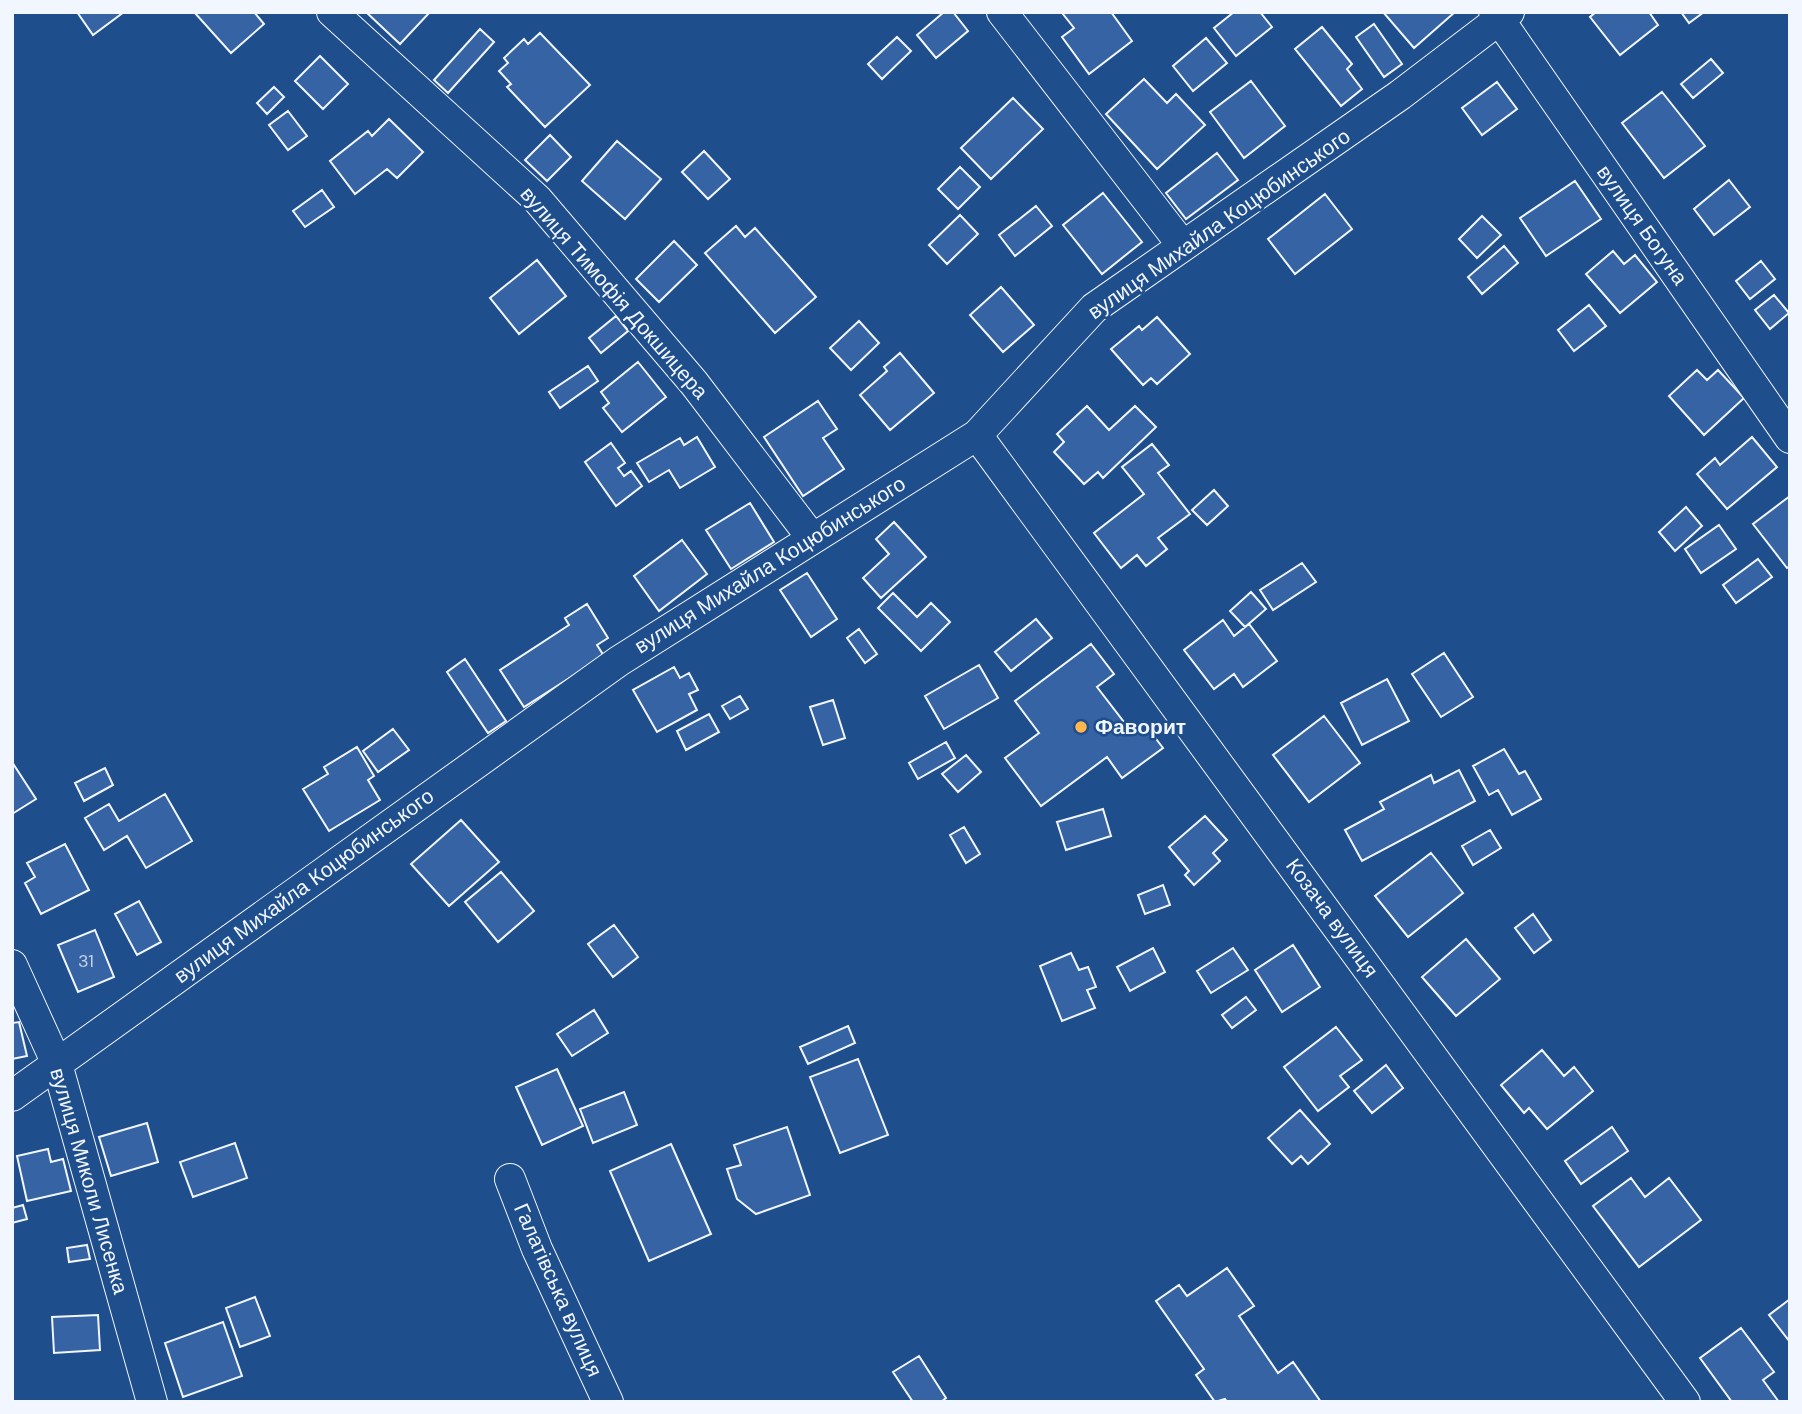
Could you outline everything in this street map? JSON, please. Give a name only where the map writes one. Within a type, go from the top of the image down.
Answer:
[{"type":"street","name":"вулиця Тимофія Докшицера","points":[[331,12],[537,199],[694,383],[812,538]]},
{"type":"street","points":[[1002,12],[1183,246]]},
{"type":"street","name":"вулиця Михайла Коцюбинського","points":[[12,1096],[619,661],[977,435],[1094,308],[1400,95],[1501,15]]},
{"type":"street","name":"вулиця Богуна","points":[[1501,15],[1790,438]]},
{"type":"street","name":"Козача вулиця","points":[[977,435],[1685,1402]]},
{"type":"street","name":"вулиця Миколи Лисенка","points":[[12,965],[57,1063],[152,1402]]},
{"type":"street","name":"Галатівська вулиця","points":[[510,1179],[537,1249],[608,1402]]},
{"type":"building","points":[[77,12],[124,12],[93,35]]},
{"type":"building","points":[[194,12],[254,12],[264,24],[231,53]]},
{"type":"building","points":[[366,12],[430,12],[400,44]]},
{"type":"building","points":[[944,12],[953,12],[968,31],[936,58],[917,35]]},
{"type":"building","points":[[1111,12],[1132,41],[1089,74],[1062,37],[1074,28],[1063,14]]},
{"type":"building","points":[[1234,12],[1260,12],[1272,27],[1236,56],[1214,28]]},
{"type":"building","points":[[1383,12],[1455,12],[1414,48]]},
{"type":"building","points":[[1596,12],[1649,12],[1658,25],[1620,55],[1590,17]]},
{"type":"building","points":[[1681,12],[1704,12],[1689,23]]},
{"type":"building","points":[[1374,24],[1402,64],[1384,77],[1356,37]]},
{"type":"building","points":[[1322,27],[1352,64],[1347,69],[1362,89],[1341,106],[1295,49]]},
{"type":"building","points":[[480,29],[494,42],[448,93],[434,80]]},
{"type":"building","points":[[540,33],[590,85],[545,127],[507,87],[511,84],[499,71],[508,63],[504,58],[524,39],[528,44]]},
{"type":"building","points":[[897,37],[911,51],[882,79],[868,64]]},
{"type":"building","points":[[1206,38],[1227,63],[1193,91],[1173,66]]},
{"type":"building","points":[[320,56],[348,84],[323,109],[295,81]]},
{"type":"building","points":[[1711,59],[1723,73],[1693,98],[1681,84]]},
{"type":"building","points":[[1144,79],[1167,103],[1176,94],[1205,125],[1157,169],[1106,114]]},
{"type":"building","points":[[1251,81],[1285,126],[1244,158],[1210,112]]},
{"type":"building","points":[[1497,82],[1517,109],[1482,135],[1462,108]]},
{"type":"building","points":[[274,87],[284,97],[267,114],[257,103]]},
{"type":"building","points":[[1662,92],[1705,146],[1664,178],[1622,123]]},
{"type":"building","points":[[1013,98],[1043,129],[991,179],[961,148]]},
{"type":"building","points":[[288,111],[307,136],[288,150],[269,125]]},
{"type":"building","points":[[389,119],[423,152],[397,178],[387,169],[355,194],[330,161],[368,131],[372,136]]},
{"type":"building","points":[[550,135],[571,157],[547,181],[525,160]]},
{"type":"building","points":[[617,141],[661,179],[625,219],[582,181]]},
{"type":"building","points":[[704,151],[730,179],[708,199],[682,172]]},
{"type":"building","points":[[1217,153],[1238,180],[1186,219],[1166,193]]},
{"type":"building","points":[[960,167],[980,187],[958,209],[938,189]]},
{"type":"building","points":[[1729,180],[1750,207],[1714,235],[1694,209]]},
{"type":"building","points":[[1575,181],[1601,219],[1546,256],[1520,218]]},
{"type":"building","points":[[322,190],[334,207],[305,227],[293,211]]},
{"type":"building","points":[[1103,193],[1142,242],[1102,274],[1063,225]]},
{"type":"building","points":[[1325,194],[1352,229],[1295,274],[1268,239]]},
{"type":"building","points":[[1036,206],[1052,226],[1015,256],[999,235]]},
{"type":"building","points":[[960,215],[978,234],[947,264],[929,245]]},
{"type":"building","points":[[1482,216],[1501,235],[1477,258],[1459,239]]},
{"type":"building","points":[[736,226],[745,237],[755,228],[816,297],[775,333],[705,253]]},
{"type":"building","points":[[674,241],[697,265],[659,302],[636,279]]},
{"type":"building","points":[[1504,246],[1518,263],[1482,294],[1468,277]]},
{"type":"building","points":[[1613,251],[1624,264],[1635,255],[1657,282],[1620,313],[1586,274]]},
{"type":"building","points":[[537,260],[566,296],[519,334],[490,298]]},
{"type":"building","points":[[1761,261],[1775,279],[1750,299],[1736,281]]},
{"type":"building","points":[[1001,287],[1034,325],[1003,352],[970,315]]},
{"type":"building","points":[[1774,295],[1789,313],[1770,329],[1755,310]]},
{"type":"building","points":[[1589,305],[1606,326],[1574,351],[1558,330]]},
{"type":"building","points":[[616,316],[628,331],[601,353],[589,338]]},
{"type":"building","points":[[1157,317],[1190,354],[1157,384],[1151,378],[1143,385],[1111,349],[1139,326],[1142,330]]},
{"type":"building","points":[[859,321],[879,343],[851,370],[830,348]]},
{"type":"building","points":[[900,353],[934,393],[890,430],[860,395],[887,371],[884,367]]},
{"type":"building","points":[[638,362],[666,397],[622,432],[603,408],[609,403],[601,392]]},
{"type":"building","points":[[588,366],[598,381],[560,408],[549,392]]},
{"type":"building","points":[[1697,370],[1707,380],[1718,370],[1744,398],[1704,435],[1669,396]]},
{"type":"building","points":[[818,401],[837,429],[823,438],[844,469],[803,496],[764,437]]},
{"type":"building","points":[[1087,406],[1109,430],[1135,406],[1156,427],[1103,478],[1098,472],[1084,484],[1054,452],[1064,442],[1057,434]]},
{"type":"building","points":[[697,437],[715,467],[680,488],[669,470],[649,482],[637,463],[680,438],[684,445]]},
{"type":"building","points":[[1752,437],[1777,467],[1727,509],[1697,474],[1715,458],[1720,465]]},
{"type":"building","points":[[611,443],[625,463],[618,468],[624,476],[631,471],[642,486],[616,506],[585,462]]},
{"type":"building","points":[[1152,444],[1169,465],[1158,473],[1190,514],[1158,538],[1167,549],[1146,566],[1137,555],[1121,568],[1094,533],[1144,494],[1122,467]]},
{"type":"building","points":[[1214,490],[1228,506],[1207,525],[1192,510]]},
{"type":"building","points":[[1790,496],[1790,566],[1787,568],[1753,524]]},
{"type":"building","points":[[750,503],[774,542],[731,569],[706,530]]},
{"type":"building","points":[[1686,507],[1702,526],[1675,551],[1659,532]]},
{"type":"building","points":[[894,522],[926,557],[881,598],[863,578],[889,554],[876,539]]},
{"type":"building","points":[[1719,525],[1736,549],[1701,573],[1685,549]]},
{"type":"building","points":[[682,540],[707,574],[659,611],[634,576]]},
{"type":"building","points":[[1758,559],[1772,577],[1736,603],[1723,585]]},
{"type":"building","points":[[1302,563],[1316,582],[1273,610],[1260,590]]},
{"type":"building","points":[[807,573],[837,619],[811,637],[780,590]]},
{"type":"building","points":[[1251,592],[1266,609],[1245,627],[1230,611]]},
{"type":"building","points":[[893,593],[917,617],[931,603],[950,622],[921,651],[878,608]]},
{"type":"building","points":[[587,604],[608,638],[597,645],[604,656],[524,707],[500,670],[569,625],[565,618]]},
{"type":"building","points":[[1036,619],[1052,638],[1011,671],[995,652]]},
{"type":"building","points":[[1223,620],[1234,636],[1249,624],[1277,661],[1243,687],[1234,674],[1214,689],[1184,650]]},
{"type":"building","points":[[859,629],[877,654],[865,663],[847,638]]},
{"type":"building","name":"Фаворит","points":[[1091,644],[1114,674],[1097,687],[1131,731],[1143,722],[1163,748],[1122,778],[1107,757],[1041,806],[1005,758],[1039,733],[1015,701]]},
{"type":"building","points":[[1444,653],[1473,697],[1441,717],[1412,674]]},
{"type":"building","points":[[465,659],[506,721],[488,733],[447,672]]},
{"type":"building","points":[[979,665],[998,698],[944,729],[925,696]]},
{"type":"building","points":[[674,667],[680,678],[689,673],[698,690],[689,694],[697,710],[657,732],[633,690]]},
{"type":"building","points":[[1387,679],[1409,721],[1362,745],[1341,703]]},
{"type":"building","points":[[740,696],[748,709],[730,719],[722,706]]},
{"type":"building","points":[[833,700],[845,738],[823,745],[810,707]]},
{"type":"building","points":[[709,714],[719,732],[686,750],[677,731]]},
{"type":"building","points":[[1324,716],[1360,763],[1309,802],[1273,755]]},
{"type":"building","points":[[393,729],[409,750],[378,772],[363,751]]},
{"type":"building","points":[[946,742],[955,758],[918,779],[909,763]]},
{"type":"building","points":[[357,747],[374,776],[368,780],[380,800],[329,831],[303,789],[328,774],[324,767]]},
{"type":"building","points":[[1504,749],[1519,774],[1525,771],[1541,799],[1512,815],[1498,790],[1489,795],[1473,766]]},
{"type":"building","points":[[966,755],[981,772],[958,792],[942,774]]},
{"type":"building","points":[[12,762],[36,799],[12,814]]},
{"type":"building","points":[[105,768],[113,785],[84,801],[75,783]]},
{"type":"building","points":[[1459,770],[1475,801],[1362,861],[1345,830],[1384,809],[1380,802],[1431,775],[1434,783]]},
{"type":"building","points":[[165,794],[192,841],[146,868],[127,836],[104,850],[85,818],[109,804],[119,821]]},
{"type":"building","points":[[1103,809],[1111,836],[1066,850],[1057,822]]},
{"type":"building","points":[[1205,816],[1227,840],[1213,853],[1220,861],[1194,885],[1185,875],[1189,871],[1169,847]]},
{"type":"building","points":[[461,820],[499,862],[449,906],[411,864]]},
{"type":"building","points":[[964,827],[980,854],[966,863],[950,835]]},
{"type":"building","points":[[1490,830],[1501,848],[1473,865],[1462,846]]},
{"type":"building","points":[[65,844],[89,890],[41,914],[25,883],[35,877],[27,863]]},
{"type":"building","points":[[1431,853],[1463,893],[1408,937],[1375,896]]},
{"type":"building","points":[[501,872],[534,911],[498,942],[465,902]]},
{"type":"building","points":[[1163,885],[1170,905],[1145,914],[1138,895]]},
{"type":"building","points":[[139,901],[161,942],[137,955],[115,914]]},
{"type":"building","points":[[1533,914],[1551,940],[1534,953],[1515,928]]},
{"type":"building","points":[[614,925],[638,957],[613,977],[588,944]]},
{"type":"building","points":[[95,930],[114,977],[78,992],[58,945]]},
{"type":"building","points":[[1466,939],[1500,979],[1456,1016],[1422,977]]},
{"type":"building","points":[[1293,945],[1320,987],[1282,1012],[1255,970]]},
{"type":"building","points":[[1153,948],[1165,972],[1130,991],[1117,967]]},
{"type":"building","points":[[1233,948],[1248,970],[1211,993],[1197,971]]},
{"type":"building","points":[[1071,953],[1079,970],[1088,967],[1096,987],[1087,990],[1095,1008],[1062,1021],[1040,966]]},
{"type":"building","points":[[1246,997],[1256,1010],[1232,1028],[1222,1015]]},
{"type":"building","points":[[594,1010],[608,1033],[572,1056],[557,1034]]},
{"type":"building","points":[[19,1022],[27,1056],[12,1059],[12,1023]]},
{"type":"building","points":[[848,1026],[855,1043],[808,1064],[800,1047]]},
{"type":"building","points":[[1336,1027],[1362,1060],[1340,1076],[1349,1087],[1318,1111],[1284,1067]]},
{"type":"building","points":[[1542,1050],[1564,1076],[1574,1067],[1593,1091],[1547,1129],[1529,1108],[1524,1113],[1501,1085]]},
{"type":"building","points":[[858,1059],[888,1135],[840,1153],[810,1077]]},
{"type":"building","points":[[1386,1065],[1403,1088],[1372,1113],[1354,1091]]},
{"type":"building","points":[[557,1069],[583,1126],[542,1145],[516,1087]]},
{"type":"building","points":[[624,1092],[637,1125],[593,1143],[580,1109]]},
{"type":"building","points":[[1300,1110],[1330,1144],[1308,1164],[1301,1156],[1292,1164],[1268,1138]]},
{"type":"building","points":[[147,1123],[158,1162],[111,1176],[99,1137]]},
{"type":"building","points":[[787,1127],[810,1195],[756,1214],[737,1199],[727,1169],[741,1165],[734,1145]]},
{"type":"building","points":[[1612,1127],[1628,1151],[1581,1184],[1565,1161]]},
{"type":"building","points":[[235,1143],[247,1178],[193,1197],[180,1162]]},
{"type":"building","points":[[671,1144],[711,1234],[649,1261],[610,1171]]},
{"type":"building","points":[[48,1149],[51,1162],[63,1159],[71,1191],[27,1201],[17,1156]]},
{"type":"building","points":[[1631,1178],[1645,1197],[1669,1178],[1701,1220],[1639,1267],[1593,1206]]},
{"type":"building","points":[[23,1205],[27,1219],[12,1223],[12,1208]]},
{"type":"building","points":[[87,1245],[90,1259],[69,1262],[67,1248]]},
{"type":"building","points":[[1227,1268],[1254,1306],[1239,1316],[1278,1373],[1293,1362],[1321,1402],[1227,1402],[1225,1399],[1215,1402],[1196,1375],[1204,1369],[1156,1301],[1179,1285],[1187,1296]]},
{"type":"building","points":[[255,1297],[270,1336],[240,1347],[226,1308]]},
{"type":"building","points":[[1790,1299],[1790,1342],[1769,1315]]},
{"type":"building","points":[[98,1315],[100,1350],[54,1353],[52,1317]]},
{"type":"building","points":[[223,1322],[242,1376],[183,1397],[165,1343]]},
{"type":"building","points":[[1741,1328],[1774,1372],[1763,1380],[1779,1402],[1732,1402],[1700,1358]]},
{"type":"building","points":[[919,1356],[946,1398],[941,1402],[913,1402],[893,1372]]},
{"type":"place","name":"Фаворит","points":[[1081,727]]}]
